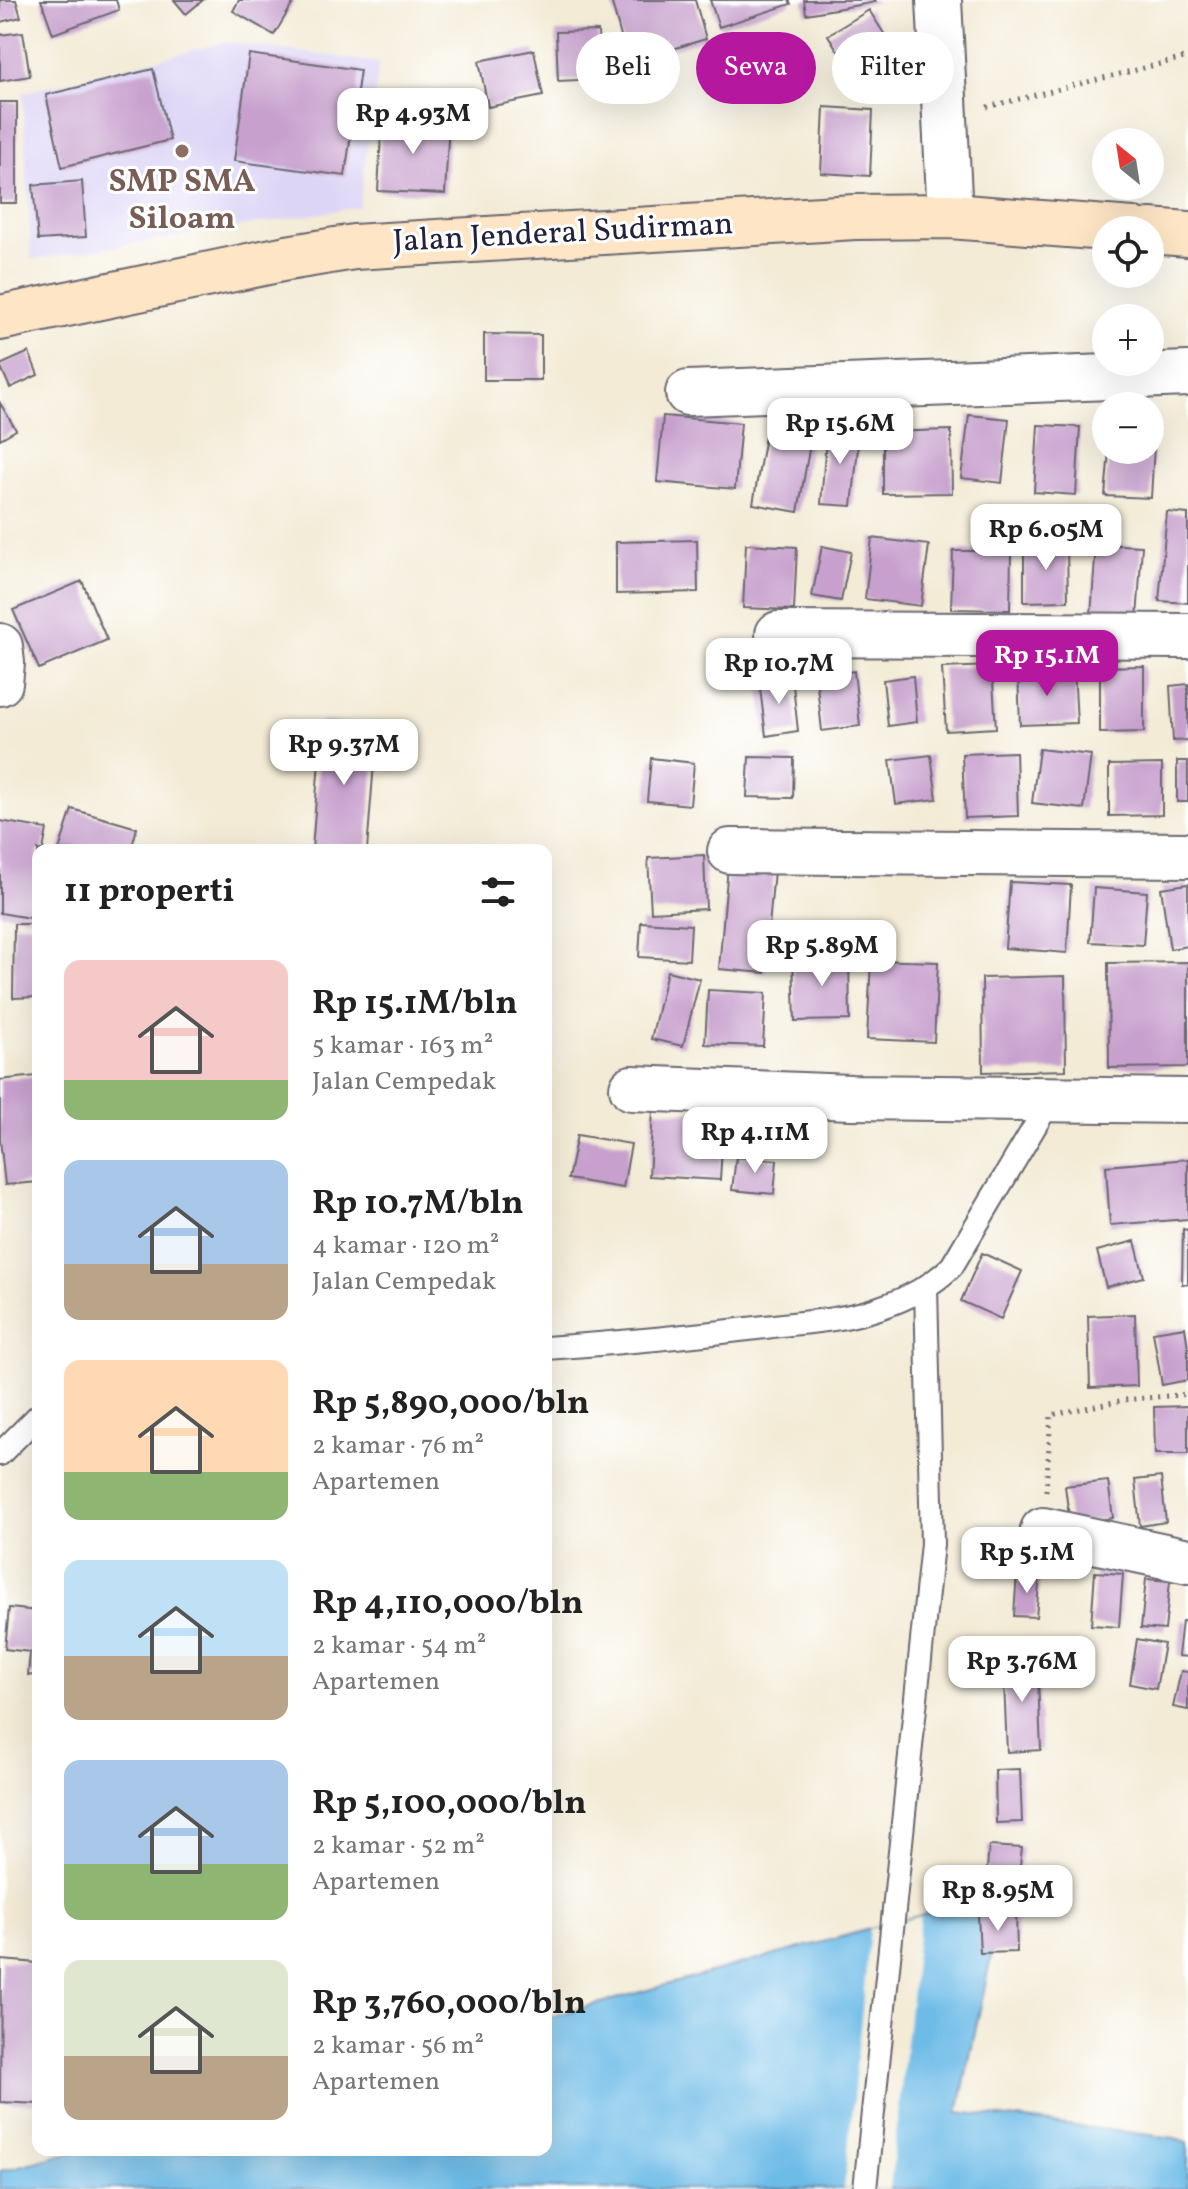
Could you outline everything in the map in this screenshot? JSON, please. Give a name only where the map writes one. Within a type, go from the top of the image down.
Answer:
[{"type":"main road","name":"Jalan Jenderal Sudirman","points":[[0,318],[354,247],[855,217],[950,216],[1092,227]]},
{"type":"main road","points":[[1164,232],[1188,234]]},
{"type":"street","points":[[939,0],[950,216]]},
{"type":"street","points":[[688,393],[1188,374]]},
{"type":"street","points":[[778,634],[1188,636]]},
{"type":"street","points":[[0,646],[0,683]]},
{"type":"street","points":[[730,851],[1188,855]]},
{"type":"street","points":[[632,1088],[851,1097],[1188,1101]]},
{"type":"street","points":[[1043,1530],[1188,1561]]},
{"type":"lane","points":[[552,1347],[825,1320],[876,1310],[926,1287],[952,1266],[1051,1099]]},
{"type":"lane","points":[[865,2189],[932,1544],[926,1287]]},
{"type":"lane","points":[[0,1454],[32,1422]]},
{"type":"path","points":[[943,118],[1188,57]]},
{"type":"path","points":[[1043,1530],[1051,1415],[1124,1400],[1188,1394]]},
{"type":"shaded area","name":"SMP SMA Siloam","points":[[226,42],[379,63],[359,207],[31,260],[23,93]],"holes":[[[249,55],[360,70],[345,176],[234,161]],[[153,69],[170,140],[62,166],[46,95]],[[81,181],[85,236],[38,240],[34,186]]]},
{"type":"water","points":[[1005,1892],[958,2112],[1175,2138],[1188,2143],[1188,2189],[0,2189],[0,2171],[57,2156],[552,2156],[552,2016]]},
{"type":"pier","points":[[920,1916],[890,2189],[844,2189],[870,1929]]},
{"type":"building","points":[[0,0],[16,0],[21,17],[0,22]]},
{"type":"building","points":[[41,0],[116,0],[119,10],[53,34]]},
{"type":"building","points":[[174,0],[203,0],[186,14]]},
{"type":"building","points":[[239,0],[295,0],[274,35],[233,11]]},
{"type":"building","points":[[611,0],[695,0],[704,32],[696,32],[696,42],[680,47],[680,32],[620,32]]},
{"type":"building","points":[[710,0],[789,0],[791,4],[719,27]]},
{"type":"building","points":[[804,0],[875,0],[876,2],[806,14]]},
{"type":"building","points":[[869,10],[883,32],[833,32]]},
{"type":"building","points":[[598,31],[576,32],[576,80],[558,81],[556,32]]},
{"type":"building","points":[[23,32],[30,76],[0,81],[0,35]]},
{"type":"building","points":[[534,50],[543,96],[488,107],[479,61]]},
{"type":"building","points":[[249,54],[360,70],[345,176],[234,161]]},
{"type":"building","points":[[153,69],[170,140],[62,167],[46,95]]},
{"type":"building","points":[[0,102],[17,102],[17,203],[0,203]]},
{"type":"building","points":[[824,107],[873,110],[870,176],[821,173]]},
{"type":"building","points":[[382,117],[449,121],[445,194],[378,191]]},
{"type":"building","points":[[82,181],[86,237],[38,240],[33,185]]},
{"type":"building","points":[[484,334],[541,335],[541,380],[484,380]]},
{"type":"building","points":[[29,352],[38,375],[10,388],[0,365]]},
{"type":"building","points":[[0,403],[16,430],[0,439]]},
{"type":"building","points":[[969,415],[1009,419],[1002,483],[961,478]]},
{"type":"building","points":[[663,416],[741,423],[735,489],[657,482]]},
{"type":"building","points":[[767,425],[812,433],[798,512],[753,504]]},
{"type":"building","points":[[1038,425],[1080,427],[1076,495],[1034,492]]},
{"type":"building","points":[[827,426],[860,428],[852,506],[821,504]]},
{"type":"building","points":[[951,430],[952,493],[883,494],[883,432]]},
{"type":"building","points":[[1108,464],[1153,464],[1151,498],[1105,496]]},
{"type":"building","points":[[1167,512],[1188,514],[1188,603],[1159,601]]},
{"type":"building","points":[[872,538],[929,545],[921,606],[865,599]]},
{"type":"building","points":[[697,540],[698,592],[616,594],[616,542]]},
{"type":"building","points":[[1067,542],[1068,601],[1024,602],[1024,543]]},
{"type":"building","points":[[746,544],[797,547],[794,610],[743,608]]},
{"type":"building","points":[[1096,544],[1142,546],[1137,619],[1091,616]]},
{"type":"building","points":[[822,546],[851,552],[841,601],[812,596]]},
{"type":"building","points":[[953,551],[1011,551],[1010,610],[951,609]]},
{"type":"building","points":[[82,581],[107,640],[39,669],[13,610]]},
{"type":"building","points":[[992,666],[996,728],[946,731],[942,668]]},
{"type":"building","points":[[1144,666],[1144,732],[1100,733],[1100,667]]},
{"type":"building","points":[[1074,669],[1077,723],[1020,725],[1018,673]]},
{"type":"building","points":[[854,671],[860,726],[822,731],[816,676]]},
{"type":"building","points":[[792,676],[798,731],[766,736],[759,680]]},
{"type":"building","points":[[913,676],[917,722],[888,726],[883,680]]},
{"type":"building","points":[[1188,684],[1188,740],[1173,741],[1170,686]]},
{"type":"building","points":[[322,722],[377,726],[367,844],[312,844]]},
{"type":"building","points":[[1039,749],[1091,755],[1084,809],[1032,803]]},
{"type":"building","points":[[1016,752],[1018,816],[965,818],[962,754]]},
{"type":"building","points":[[931,755],[937,799],[896,804],[890,760]]},
{"type":"building","points":[[749,757],[794,758],[793,798],[747,797]]},
{"type":"building","points":[[651,758],[694,763],[690,805],[647,801]]},
{"type":"building","points":[[1177,761],[1188,761],[1188,802],[1177,802]]},
{"type":"building","points":[[1162,764],[1162,815],[1109,816],[1109,765]]},
{"type":"building","points":[[72,809],[137,828],[133,844],[61,844]]},
{"type":"building","points":[[0,821],[47,829],[44,844],[32,844],[30,918],[0,913]]},
{"type":"building","points":[[704,855],[706,909],[651,912],[648,858]]},
{"type":"building","points":[[728,866],[774,870],[765,973],[719,969]]},
{"type":"building","points":[[1010,882],[1071,885],[1067,953],[1005,948]]},
{"type":"building","points":[[1188,884],[1188,946],[1170,949],[1161,888]]},
{"type":"building","points":[[1094,888],[1147,892],[1143,945],[1090,942]]},
{"type":"building","points":[[641,922],[691,925],[689,960],[639,957]]},
{"type":"building","points":[[14,924],[32,924],[32,997],[13,998]]},
{"type":"building","points":[[849,955],[850,1020],[795,1021],[793,956]]},
{"type":"building","points":[[871,960],[938,962],[934,1042],[867,1039]]},
{"type":"building","points":[[1188,962],[1188,1067],[1109,1068],[1108,963]]},
{"type":"building","points":[[667,971],[700,979],[683,1046],[651,1039]]},
{"type":"building","points":[[1065,976],[1066,1070],[983,1072],[982,978]]},
{"type":"building","points":[[708,990],[766,993],[763,1046],[705,1044]]},
{"type":"building","points":[[32,1076],[32,1183],[5,1185],[0,1139],[0,1080]]},
{"type":"building","points":[[653,1110],[724,1114],[720,1180],[649,1176]]},
{"type":"building","points":[[577,1135],[631,1144],[623,1188],[568,1179]]},
{"type":"building","points":[[736,1157],[777,1160],[774,1194],[732,1190]]},
{"type":"building","points":[[1188,1159],[1188,1219],[1110,1225],[1106,1166]]},
{"type":"building","points":[[1183,1229],[1188,1230],[1188,1284],[1182,1284]]},
{"type":"building","points":[[1135,1241],[1144,1277],[1106,1287],[1097,1251]]},
{"type":"building","points":[[982,1253],[1022,1271],[1001,1319],[961,1301]]},
{"type":"building","points":[[1135,1314],[1137,1386],[1090,1388],[1088,1316]]},
{"type":"building","points":[[1185,1327],[1188,1380],[1162,1385],[1153,1332]]},
{"type":"building","points":[[1188,1406],[1188,1454],[1155,1454],[1154,1407]]},
{"type":"building","points":[[1161,1477],[1166,1522],[1140,1526],[1135,1480]]},
{"type":"building","points":[[1108,1481],[1113,1518],[1070,1524],[1065,1486]]},
{"type":"building","points":[[1017,1572],[1040,1574],[1036,1617],[1014,1616]]},
{"type":"building","points":[[1095,1572],[1123,1574],[1119,1627],[1091,1625]]},
{"type":"building","points":[[1146,1579],[1170,1581],[1165,1630],[1141,1628]]},
{"type":"building","points":[[9,1608],[32,1610],[32,1675],[28,1675],[30,1652],[5,1649]]},
{"type":"building","points":[[1182,1621],[1188,1621],[1188,1657],[1178,1656]]},
{"type":"building","points":[[1137,1639],[1164,1644],[1156,1689],[1130,1684]]},
{"type":"building","points":[[1037,1657],[1041,1750],[1007,1752],[1003,1658]]},
{"type":"building","points":[[1181,1671],[1188,1672],[1188,1710],[1173,1707]]},
{"type":"building","points":[[1020,1769],[1022,1822],[996,1823],[995,1770]]},
{"type":"building","points":[[989,1846],[1022,1848],[1018,1882],[986,1879]]},
{"type":"building","points":[[1016,1913],[1017,1952],[980,1953],[978,1914]]},
{"type":"building","points":[[1,1960],[32,1963],[32,2104],[0,2102]]},
{"type":"place","name":"SMP SMA Siloam","points":[[182,151]]}]
